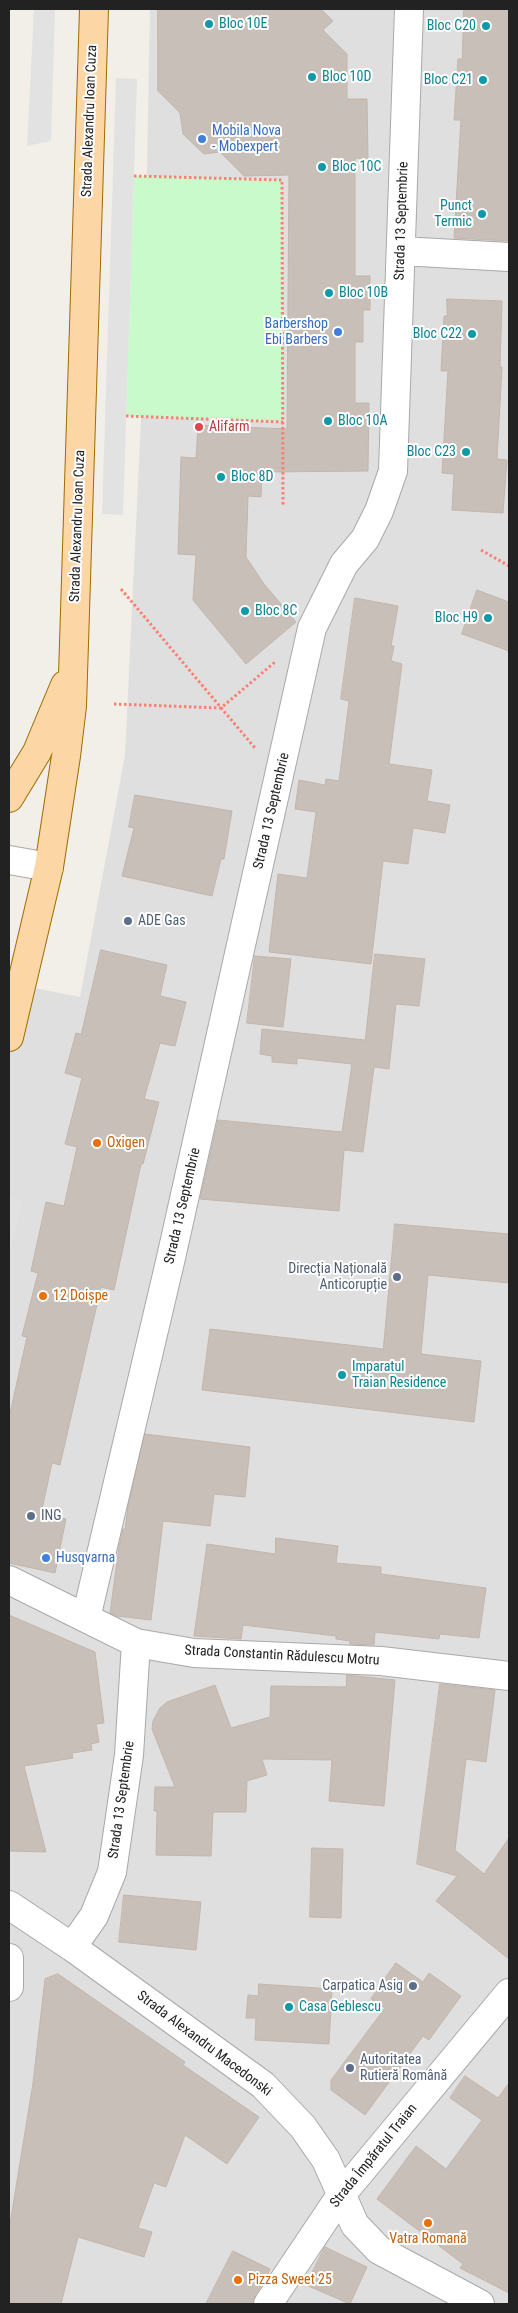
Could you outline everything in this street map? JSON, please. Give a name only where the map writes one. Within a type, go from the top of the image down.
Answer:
[{"type":"main road","name":"Strada Alexandru Ioan Cuza","points":[[9,1037],[49,867],[72,706],[94,9]]},
{"type":"main road","points":[[9,798],[37,752],[73,668]]},
{"type":"street","name":"Strada 13 Septembrie","points":[[86,1618],[170,1262],[312,628],[344,564],[365,539],[379,511],[393,472],[409,9]]},
{"type":"street","points":[[400,251],[509,257]]},
{"type":"street","points":[[9,860],[49,867]]},
{"type":"street","name":"Strada Constantin Rădulescu Motru","points":[[9,1580],[136,1643],[194,1653],[381,1661],[509,1676]]},
{"type":"street","name":"Strada 13 Septembrie","points":[[72,1947],[94,1916],[112,1872],[130,1755],[136,1643]]},
{"type":"street","name":"Strada Alexandru Macedonski","points":[[9,1905],[72,1947],[263,2085],[303,2127],[326,2160],[355,2225],[379,2250],[480,2304]]},
{"type":"street","points":[[9,1958],[9,1988]]},
{"type":"street","name":"Strada Împăratul Traian","points":[[268,2304],[341,2195],[509,1993]]},
{"type":"path","points":[[134,176],[282,180],[283,507]]},
{"type":"path","points":[[126,416],[283,422]]},
{"type":"path","points":[[481,550],[509,566]]},
{"type":"path","points":[[120,589],[279,778]]},
{"type":"path","points":[[114,704],[220,708],[280,657]]},
{"type":"shaded area","points":[[34,9],[55,9],[51,141],[27,146]]},
{"type":"shaded area","points":[[150,9],[509,9],[509,2304],[9,2304],[9,983],[80,997],[125,755],[143,379]]},
{"type":"shaded area","points":[[116,78],[137,79],[123,515],[102,514]]},
{"type":"shaded area","points":[[9,1198],[22,1201],[9,1256]]},
{"type":"green space","points":[[134,176],[282,180],[283,422],[126,416]]},
{"type":"building","points":[[158,9],[321,9],[333,21],[323,30],[347,54],[347,99],[367,99],[368,159],[355,158],[355,276],[370,276],[370,310],[363,310],[363,342],[355,342],[355,403],[369,403],[368,471],[262,472],[261,497],[248,496],[246,557],[264,584],[296,622],[246,664],[193,600],[196,555],[178,554],[181,457],[196,458],[198,425],[287,429],[289,175],[244,176],[220,152],[204,154],[183,134],[180,113],[158,91]]},
{"type":"building","points":[[464,9],[509,9],[509,241],[454,238],[461,120],[454,120],[458,59],[462,59]]},
{"type":"building","points":[[447,299],[502,301],[500,367],[502,367],[497,459],[507,460],[503,513],[452,510],[454,474],[442,473],[448,371],[441,371],[444,316],[447,316]]},
{"type":"building","name":"Bloc H9","points":[[477,590],[509,602],[509,651],[462,634]]},
{"type":"building","points":[[355,598],[398,606],[391,646],[394,646],[391,661],[402,664],[389,764],[432,770],[427,801],[450,805],[445,833],[413,828],[408,864],[383,861],[371,964],[269,952],[278,874],[307,878],[316,812],[295,809],[299,780],[325,785],[326,779],[339,781],[349,701],[341,699]]},
{"type":"building","points":[[135,795],[232,811],[224,859],[221,859],[212,896],[122,876],[134,828],[129,827]]},
{"type":"building","points":[[101,950],[167,965],[160,996],[186,1002],[175,1046],[160,1043],[144,1099],[159,1102],[143,1164],[141,1164],[114,1290],[101,1287],[60,1465],[52,1463],[41,1514],[66,1519],[55,1573],[9,1563],[9,1418],[27,1337],[22,1336],[38,1273],[31,1271],[46,1202],[64,1206],[77,1147],[65,1144],[82,1078],[65,1073],[76,1033],[81,1034]]},
{"type":"building","points":[[375,954],[425,959],[419,1006],[396,1004],[389,1069],[374,1067],[363,1152],[344,1150],[339,1211],[200,1199],[218,1120],[342,1132],[352,1064],[297,1058],[297,1064],[272,1062],[272,1056],[260,1054],[262,1029],[365,1040]]},
{"type":"building","points":[[255,956],[291,959],[283,1027],[247,1023]]},
{"type":"building","name":"Imparatul Traian Residence","points":[[395,1224],[509,1234],[509,1283],[428,1275],[421,1354],[481,1361],[474,1422],[202,1390],[210,1329],[383,1349]]},
{"type":"building","points":[[145,1434],[250,1447],[245,1497],[214,1494],[210,1526],[163,1521],[151,1620],[116,1616],[110,1613],[119,1547],[123,1529],[125,1529],[128,1507]]},
{"type":"building","points":[[276,1538],[338,1546],[336,1563],[381,1567],[381,1574],[486,1588],[479,1638],[440,1634],[439,1639],[375,1632],[374,1645],[350,1644],[350,1641],[336,1639],[336,1636],[243,1625],[241,1639],[194,1636],[207,1544],[275,1554]]},
{"type":"building","points":[[9,1615],[95,1652],[104,1723],[96,1724],[99,1742],[91,1744],[92,1750],[72,1753],[73,1758],[24,1766],[46,1852],[9,1851]]},
{"type":"building","points":[[347,1675],[395,1680],[384,1806],[329,1801],[332,1760],[262,1759],[267,1775],[247,1781],[246,1812],[213,1812],[211,1856],[156,1855],[157,1811],[154,1811],[155,1787],[175,1787],[152,1729],[153,1721],[160,1708],[167,1702],[215,1685],[231,1728],[270,1717],[271,1686],[346,1687]]},
{"type":"building","points":[[440,1684],[495,1690],[486,1762],[466,1759],[455,1850],[484,1874],[509,1838],[509,1959],[436,1901],[457,1876],[417,1864]]},
{"type":"building","points":[[312,1848],[343,1849],[341,1918],[310,1917]]},
{"type":"building","points":[[124,1895],[201,1902],[196,1950],[119,1942]]},
{"type":"building","points":[[396,1963],[423,1982],[429,1973],[461,1996],[429,2040],[423,2036],[365,2115],[331,2090],[331,2080],[385,2008],[371,1999]]},
{"type":"building","points":[[58,1974],[185,2062],[183,2065],[259,2117],[227,2164],[185,2135],[166,2187],[154,2183],[138,2228],[152,2232],[144,2257],[78,2237],[61,2304],[9,2304],[9,2230],[33,2083],[45,1979]]},
{"type":"building","name":"Casa Geblescu","points":[[259,1984],[332,1989],[329,2044],[255,2040],[256,2018],[246,2018],[248,1995],[258,1996]]},
{"type":"building","points":[[465,2076],[498,2098],[509,2083],[509,2293],[460,2268],[463,2264],[377,2199],[416,2146],[446,2169],[482,2120],[450,2098]]},
{"type":"building","points":[[325,2247],[367,2267],[350,2304],[306,2285]]},
{"type":"building","points":[[233,2251],[270,2269],[255,2295],[253,2304],[206,2304]]},
{"type":"place","name":"Bloc 10E","points":[[209,24]]},
{"type":"place","name":"Bloc C20","points":[[486,26]]},
{"type":"place","name":"Bloc 10D","points":[[312,77]]},
{"type":"place","name":"Bloc C21","points":[[483,80]]},
{"type":"place","name":"Mobila Nova - Mobexpert","points":[[202,139]]},
{"type":"place","name":"Bloc 10C","points":[[322,167]]},
{"type":"place","name":"Punct Termic","points":[[482,214]]},
{"type":"place","name":"Bloc 10B","points":[[329,293]]},
{"type":"place","name":"Barbershop Ebi Barbers","points":[[338,332]]},
{"type":"place","name":"Bloc C22","points":[[472,334]]},
{"type":"place","name":"Bloc 10A","points":[[328,421]]},
{"type":"place","name":"Alifarm","points":[[199,427]]},
{"type":"place","name":"Bloc C23","points":[[466,452]]},
{"type":"place","name":"Bloc 8D","points":[[221,477]]},
{"type":"place","name":"Bloc 8C","points":[[245,611]]},
{"type":"place","name":"Bloc H9","points":[[488,618]]},
{"type":"place","name":"ADE Gas","points":[[128,921]]},
{"type":"place","name":"Oxigen","points":[[97,1143]]},
{"type":"place","name":"Direcția Națională Anticorupție","points":[[397,1277]]},
{"type":"place","name":"12 Doișpe","points":[[43,1296]]},
{"type":"place","name":"Imparatul Traian Residence","points":[[342,1375]]},
{"type":"place","name":"ING","points":[[31,1516]]},
{"type":"place","name":"Husqvarna","points":[[46,1558]]},
{"type":"place","name":"Carpatica Asig","points":[[413,1986]]},
{"type":"place","name":"Casa Geblescu","points":[[289,2007]]},
{"type":"place","name":"Autoritatea Rutieră Română","points":[[350,2068]]},
{"type":"place","name":"Vatra Romană","points":[[428,2223]]},
{"type":"place","name":"Pizza Sweet 25","points":[[238,2280]]}]
